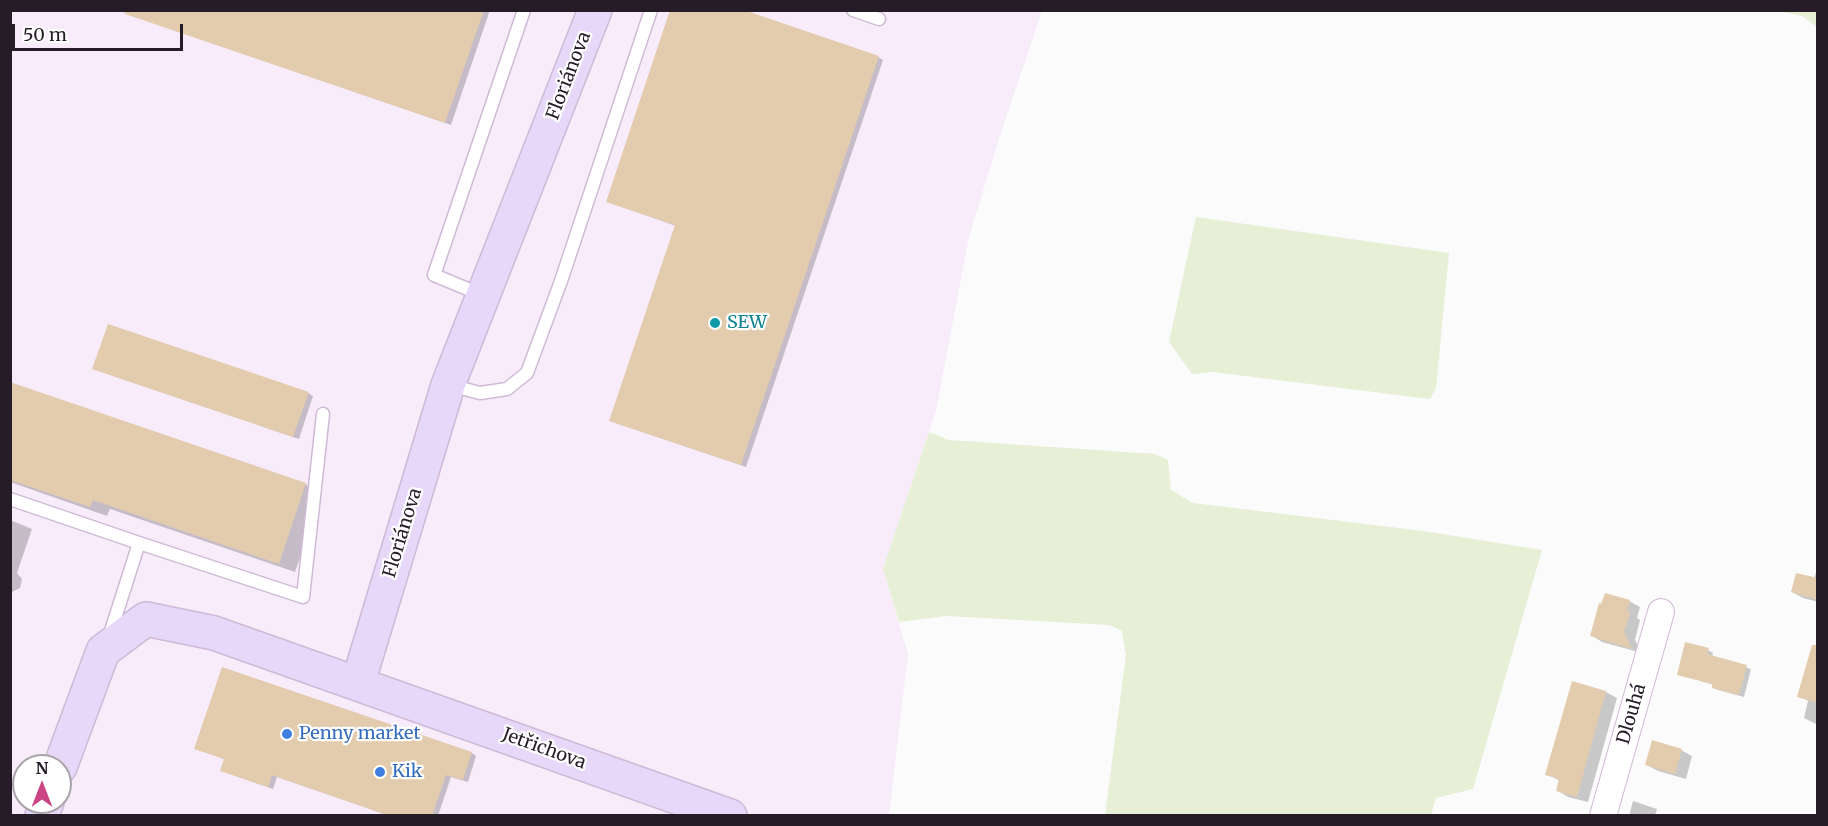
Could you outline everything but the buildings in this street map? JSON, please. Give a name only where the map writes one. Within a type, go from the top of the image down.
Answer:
[{"type":"street","name":"Floriánova","points":[[358,683],[448,385],[595,10]]},
{"type":"street","name":"Dlouhá","points":[[1603,816],[1661,612]]},
{"type":"street","points":[[65,754],[105,650],[146,619],[214,633],[358,683]]},
{"type":"street","name":"Jetřichova","points":[[358,683],[730,816]]},
{"type":"lane","points":[[484,295],[434,275],[524,10]]},
{"type":"lane","points":[[448,385],[480,393],[489,392],[507,389],[527,373],[561,281],[651,10]]},
{"type":"lane","points":[[853,10],[879,19]]},
{"type":"lane","points":[[10,499],[303,597],[323,414]]},
{"type":"lane","points":[[105,650],[139,543]]},
{"type":"shaded area","points":[[10,11],[1042,11],[969,237],[936,411],[883,569],[908,654],[889,815],[11,815]]},
{"type":"green space","points":[[1777,11],[1817,11],[1817,27],[1802,16]]},
{"type":"green space","points":[[1196,217],[1449,253],[1436,388],[1430,399],[1213,372],[1192,374],[1169,342]]},
{"type":"green space","points":[[929,432],[949,440],[1155,454],[1168,460],[1171,490],[1193,503],[1423,531],[1542,550],[1473,789],[1436,798],[1431,815],[1105,815],[1126,655],[1122,631],[1109,625],[946,616],[899,622],[883,569]]},
{"type":"place","name":"SEW","points":[[715,323]]},
{"type":"place","name":"Penny market","points":[[287,734]]},
{"type":"place","name":"Kik","points":[[380,772]]}]
